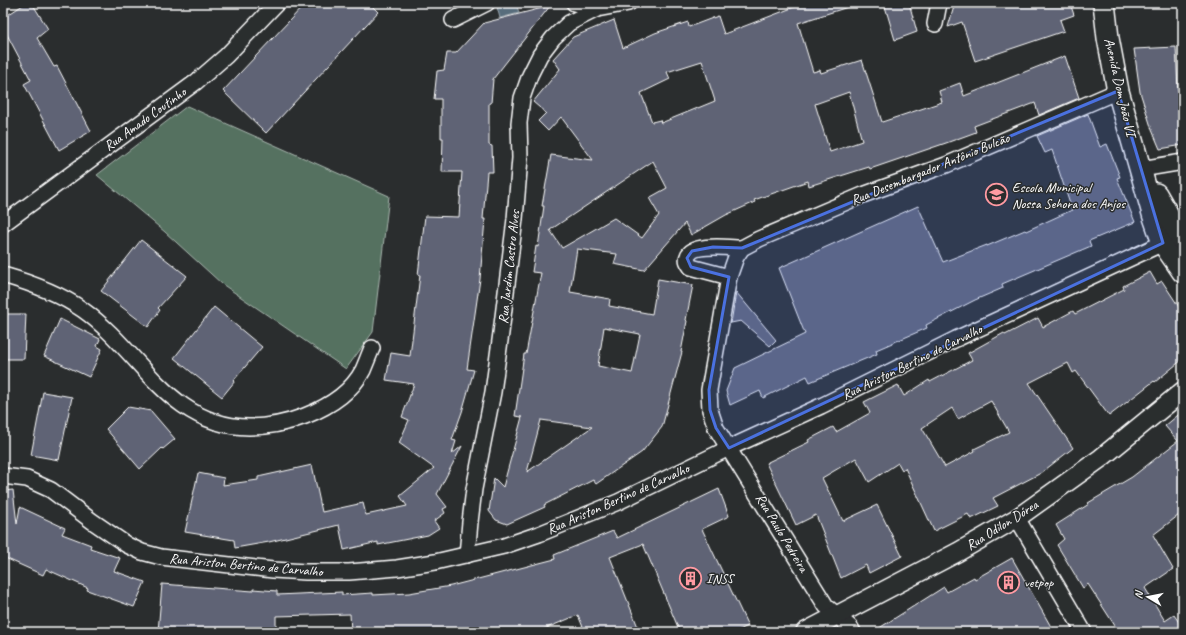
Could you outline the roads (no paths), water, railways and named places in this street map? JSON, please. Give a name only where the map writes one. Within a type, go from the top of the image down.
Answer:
[{"type":"main road","name":"Avenida Dom João VI","points":[[1104,3],[1108,38],[1118,91],[1141,169],[1173,242],[1183,272]]},
{"type":"street","name":"Rua Amado Coutinho","points":[[3,224],[196,82],[226,56],[277,3]]},
{"type":"street","points":[[454,20],[487,3]]},
{"type":"street","points":[[574,3],[597,10]]},
{"type":"street","name":"Rua Jardim Castro Alves","points":[[467,555],[474,489],[493,392],[515,219],[520,158],[519,123],[522,98],[530,75],[540,55],[553,38],[569,23],[597,10],[629,3]]},
{"type":"street","points":[[935,24],[939,3]]},
{"type":"street","name":"Rua Desembargador Antônio Bulcão","points":[[729,278],[691,266],[688,263],[688,254],[700,248],[742,248],[759,239],[863,195],[946,165],[1118,91]]},
{"type":"street","points":[[1141,169],[1183,162]]},
{"type":"street","name":"Rua Ariston Bertino de Carvalho","points":[[3,476],[27,479],[51,490],[127,545],[142,552],[161,557],[274,570],[349,572],[397,568],[435,562],[504,546],[539,534],[618,502],[729,448],[821,406],[956,339],[1173,242]]},
{"type":"street","points":[[729,448],[716,428],[710,410],[709,390],[729,278],[736,257],[742,248]]},
{"type":"street","points":[[3,275],[54,292],[84,310],[110,333],[170,395],[190,410],[213,422],[237,427],[265,427],[294,420],[322,410],[346,392],[362,371],[372,348]]},
{"type":"street","name":"Rua Odilon Dórea","points":[[805,632],[958,552],[1017,518],[1101,458],[1183,391]]},
{"type":"street","name":"Rua Paulo Pedreira","points":[[729,448],[826,606],[850,627],[853,632]]},
{"type":"street","points":[[1017,518],[1084,632]]},
{"type":"water","points":[[516,3],[519,13],[500,18],[497,7]]},
{"type":"place","name":"Escola Municipal Nossa Sehora dos Anjos","points":[[996,195]]},
{"type":"place","name":"INSS","points":[[691,578]]},
{"type":"place","name":"vetpop","points":[[1009,582]]}]
